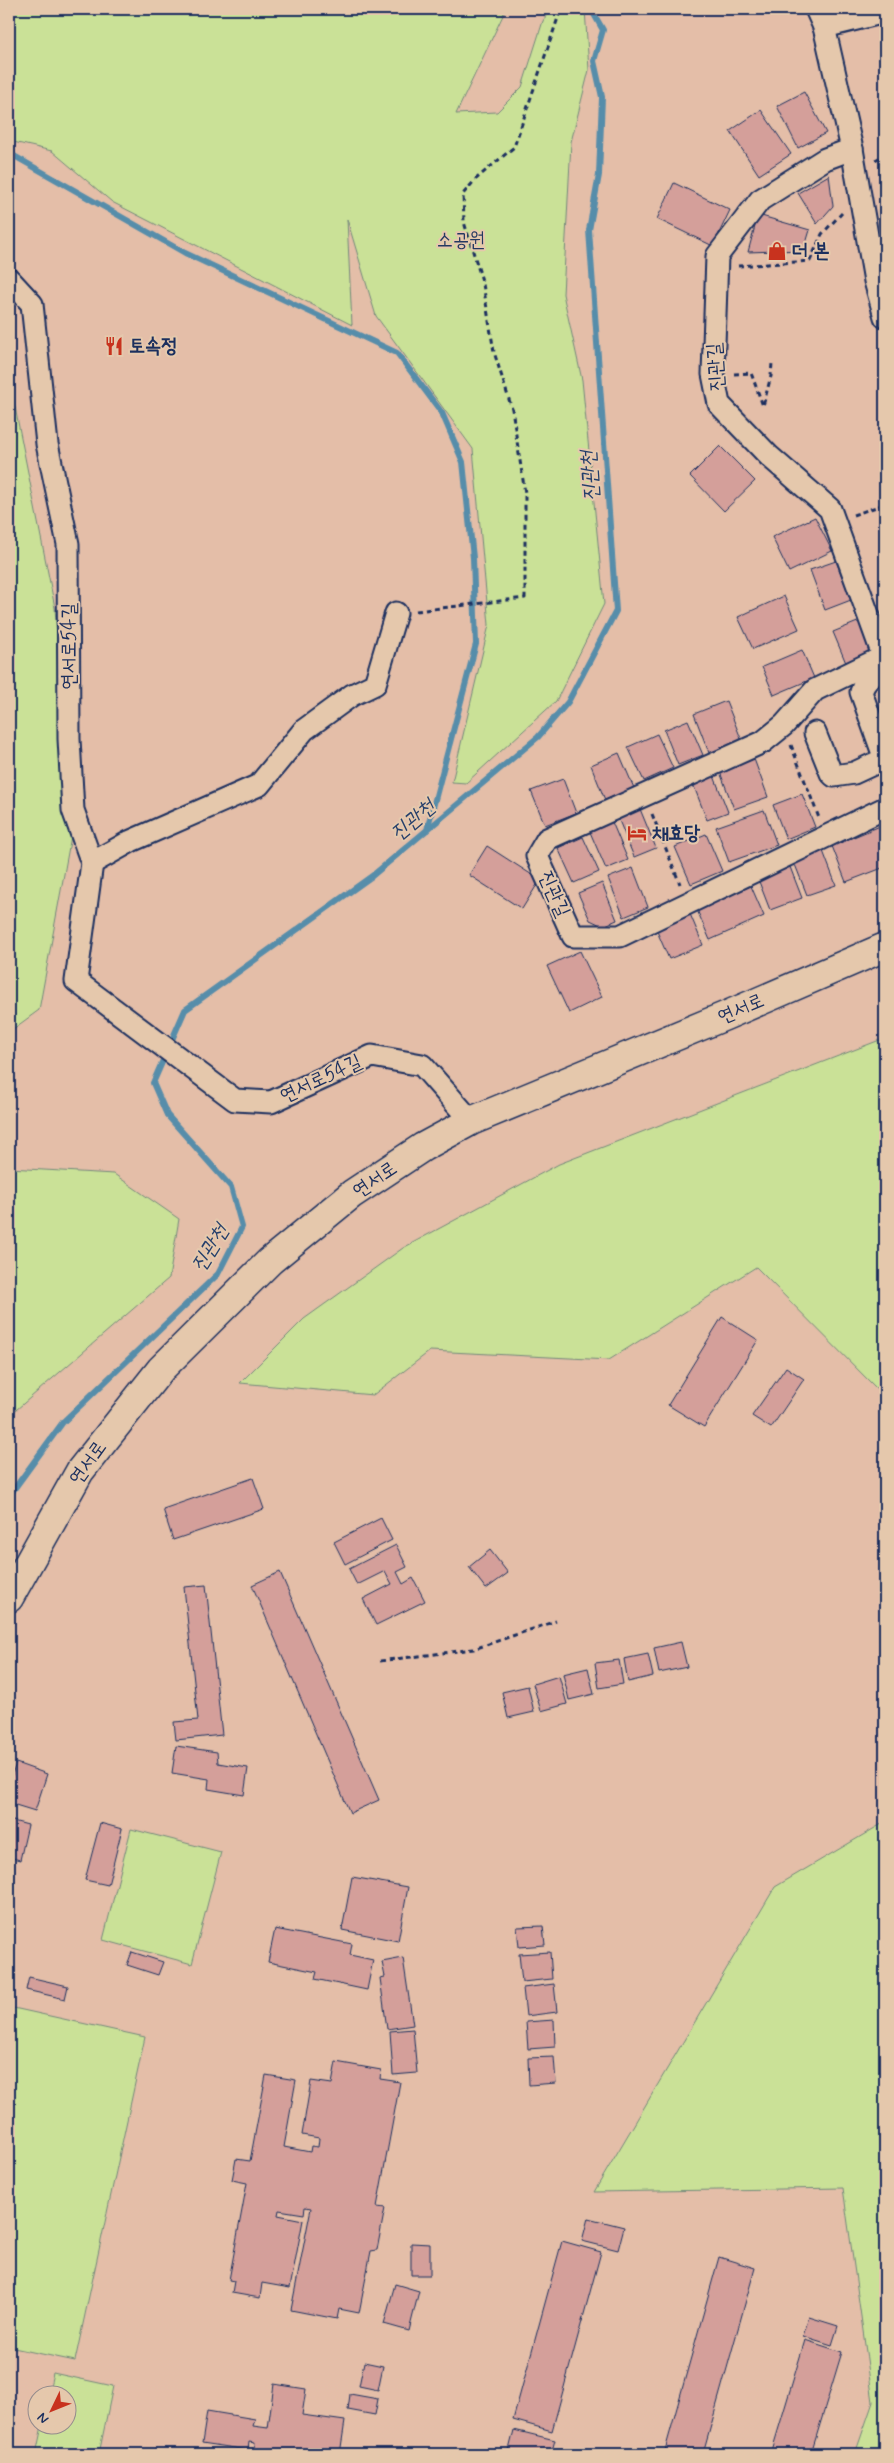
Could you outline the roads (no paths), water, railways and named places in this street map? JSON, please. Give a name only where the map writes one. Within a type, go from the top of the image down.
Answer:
[{"type":"main road","name":"연서로","points":[[9,1598],[80,1471],[161,1369],[270,1261],[352,1194],[423,1147],[471,1121],[725,1016],[885,947]]},
{"type":"street","points":[[885,12],[820,18],[852,149],[875,281],[885,317]]},
{"type":"street","name":"진관길","points":[[852,149],[825,159],[760,200],[717,256],[713,374],[718,404],[769,456],[830,509],[885,661],[815,690],[796,708],[784,725],[763,742],[547,839],[537,856],[573,936],[620,936],[885,808]]},
{"type":"street","name":"연서로54길","points":[[9,279],[32,304],[47,444],[68,544],[69,739],[73,810],[92,862],[76,981],[235,1100],[271,1102],[372,1056],[422,1065],[471,1121]]},
{"type":"street","points":[[92,862],[131,840],[259,785],[304,730],[352,695],[375,684],[396,613]]},
{"type":"street","points":[[815,733],[831,774],[834,776],[854,774],[882,760],[882,751],[861,692],[864,684],[885,661]]},
{"type":"waterway","name":"진관천","points":[[9,1496],[63,1422],[218,1274],[242,1227],[231,1187],[167,1115],[153,1083],[185,1010],[372,876],[538,737],[568,702],[616,611],[589,230],[599,175],[602,97],[594,61],[603,30],[591,9]]},
{"type":"waterway","points":[[9,153],[185,253],[397,353],[442,413],[463,462],[473,558],[476,644],[427,830]]},
{"type":"place","name":"더 본","points":[[777,251]]},
{"type":"place","name":"토속정","points":[[114,346]]},
{"type":"place","name":"채효당","points":[[637,833]]},
{"type":"park label","name":"소공원","points":[[461,240]]}]
